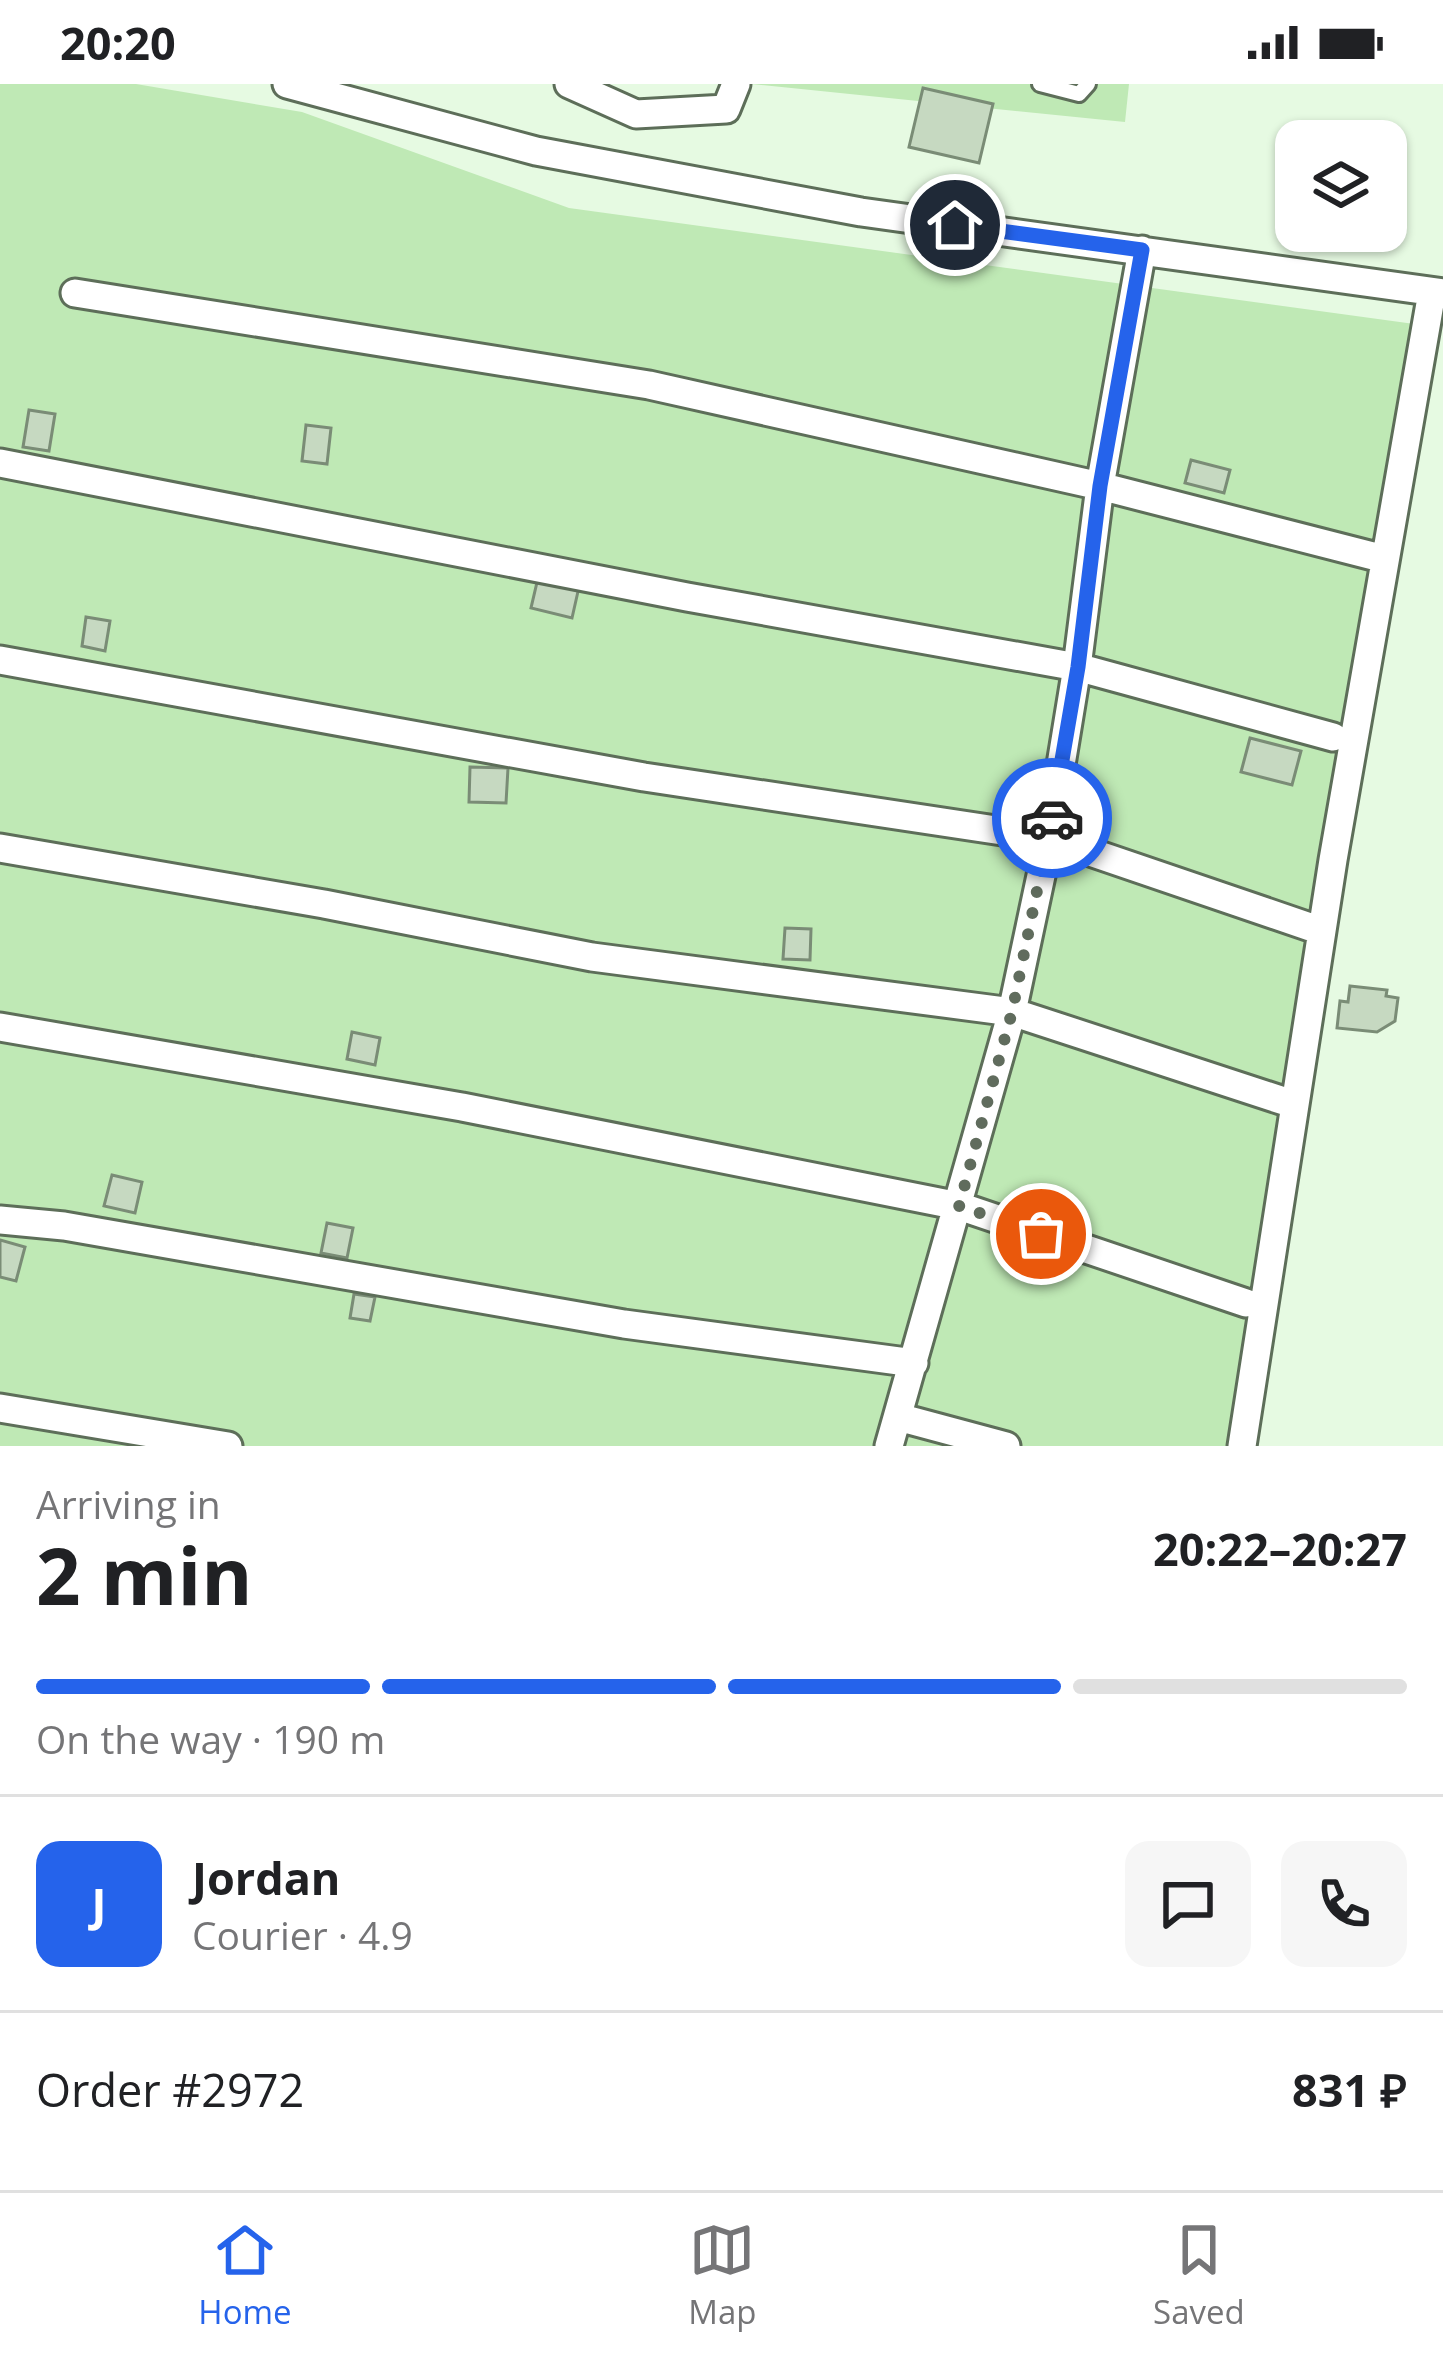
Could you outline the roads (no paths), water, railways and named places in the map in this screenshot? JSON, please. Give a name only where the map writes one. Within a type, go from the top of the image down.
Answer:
[{"type":"street","points":[[287,84],[536,151],[861,212],[1437,292],[1333,860],[1242,1446]]},
{"type":"street","points":[[569,84],[636,114],[726,109],[736,84]]},
{"type":"street","points":[[889,1446],[1012,1012],[1049,838],[1078,667],[1100,486],[1142,250]]},
{"type":"street","points":[[74,292],[649,385],[1100,486],[1373,556]]},
{"type":"street","points":[[0,463],[687,597],[1078,667],[1333,736]]},
{"type":"street","points":[[0,660],[644,777],[1049,838],[1310,927]]},
{"type":"street","points":[[0,848],[324,904],[592,958],[1012,1012],[1287,1102]]},
{"type":"street","points":[[0,1027],[462,1107],[959,1206],[1246,1303]]},
{"type":"street","points":[[0,1220],[64,1226],[624,1324],[914,1363]]},
{"type":"street","points":[[0,1408],[228,1446]]},
{"type":"street","points":[[898,1417],[1006,1446]]},
{"type":"lane","points":[[1040,84],[1079,94],[1088,84]]}]
